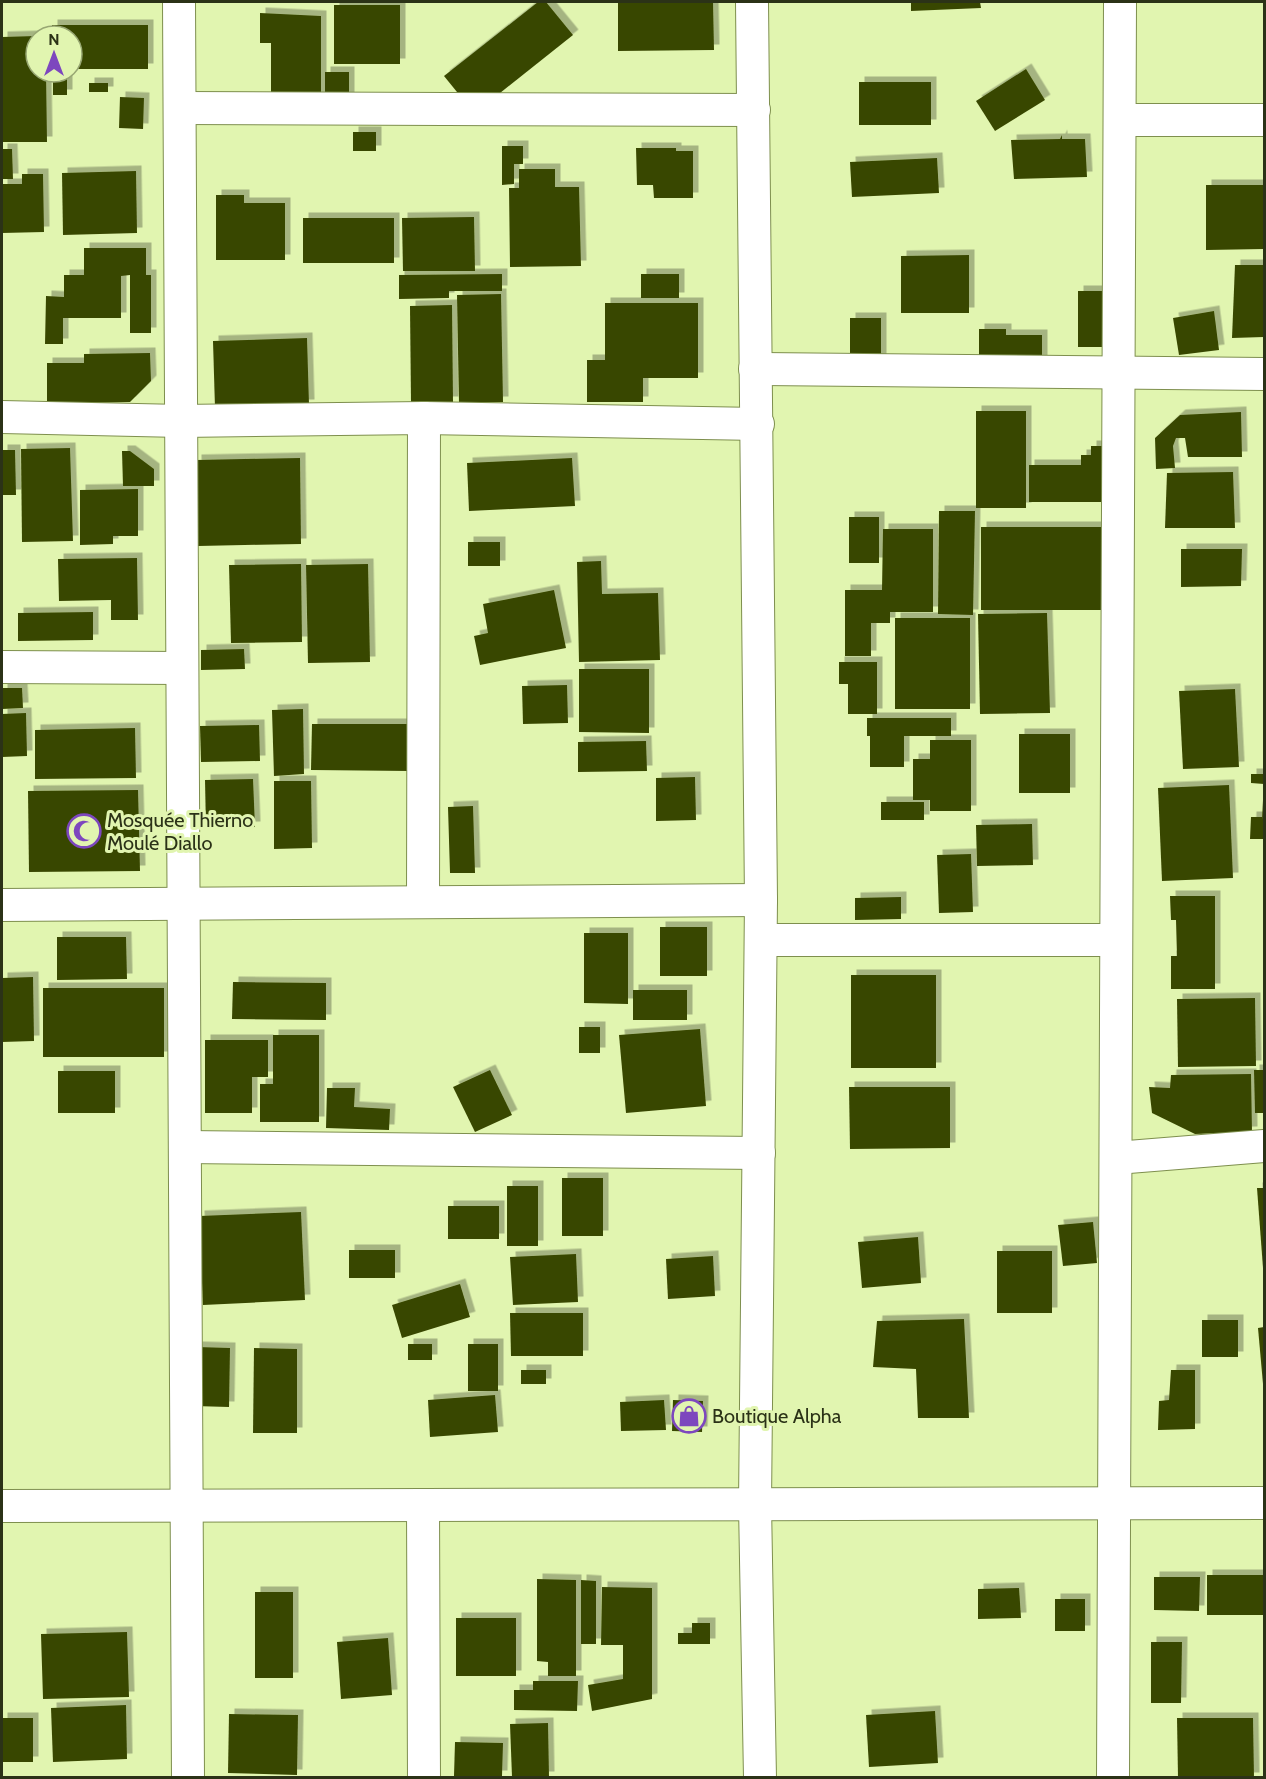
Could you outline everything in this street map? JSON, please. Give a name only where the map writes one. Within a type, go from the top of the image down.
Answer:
[{"type":"street","points":[[179,2],[188,1778]]},
{"type":"street","points":[[752,2],[761,900],[755,1504],[760,1778]]},
{"type":"street","points":[[1113,1778],[1120,2]]},
{"type":"street","points":[[180,108],[754,110]]},
{"type":"street","points":[[1120,120],[1264,120]]},
{"type":"street","points":[[755,369],[1264,374]]},
{"type":"street","points":[[2,417],[181,421],[424,418],[758,424]]},
{"type":"street","points":[[423,902],[424,418]]},
{"type":"street","points":[[2,667],[182,668]]},
{"type":"street","points":[[2,905],[184,906],[761,900]]},
{"type":"street","points":[[761,940],[1116,940]]},
{"type":"street","points":[[1116,1158],[1264,1146]]},
{"type":"street","points":[[185,1147],[759,1153]]},
{"type":"street","points":[[2,1506],[1264,1503]]},
{"type":"street","points":[[423,1505],[424,1778]]},
{"type":"building","points":[[538,2],[546,2],[573,35],[485,105],[470,108],[444,76]]},
{"type":"building","points":[[713,2],[714,50],[618,51],[618,3]]},
{"type":"building","points":[[911,2],[980,2],[981,8],[911,11]]},
{"type":"building","points":[[334,5],[400,5],[400,64],[334,64]]},
{"type":"building","points":[[260,13],[321,16],[321,102],[271,102],[271,43],[260,43]]},
{"type":"building","points":[[84,25],[148,25],[148,69],[84,69]]},
{"type":"building","points":[[24,36],[24,84],[46,84],[47,142],[2,142],[2,37]]},
{"type":"building","points":[[1026,69],[1045,100],[995,131],[976,101]]},
{"type":"building","points":[[325,72],[349,72],[349,98],[325,98]]},
{"type":"building","points":[[859,82],[931,82],[931,125],[859,125]]},
{"type":"building","points":[[89,83],[108,83],[108,92],[89,92]]},
{"type":"building","points":[[53,84],[67,84],[67,95],[53,95]]},
{"type":"building","points":[[120,97],[144,98],[143,129],[119,128]]},
{"type":"building","points":[[353,132],[376,132],[376,151],[353,151]]},
{"type":"building","points":[[1062,135],[1062,139],[1085,139],[1087,177],[1014,179],[1011,140],[1060,139]]},
{"type":"building","points":[[502,146],[523,146],[523,164],[514,164],[514,184],[502,185]]},
{"type":"building","points":[[636,148],[676,148],[676,151],[693,151],[693,198],[654,198],[653,185],[637,185]]},
{"type":"building","points":[[2,149],[12,149],[13,179],[2,179]]},
{"type":"building","points":[[937,158],[939,193],[852,197],[850,162]]},
{"type":"building","points":[[519,169],[555,169],[555,187],[579,187],[581,266],[510,267],[509,188],[519,188]]},
{"type":"building","points":[[136,171],[137,233],[63,235],[62,173]]},
{"type":"building","points":[[22,174],[43,174],[44,232],[2,233],[2,184],[22,184]]},
{"type":"building","points":[[1206,185],[1264,185],[1264,249],[1206,250]]},
{"type":"building","points":[[216,195],[244,195],[244,203],[285,203],[285,260],[216,260]]},
{"type":"building","points":[[474,217],[475,271],[403,271],[402,218]]},
{"type":"building","points":[[303,218],[394,218],[394,263],[303,263]]},
{"type":"building","points":[[84,248],[146,248],[146,275],[151,275],[151,333],[130,333],[130,275],[121,276],[121,318],[63,318],[63,344],[45,344],[46,296],[64,297],[64,275],[84,275]]},
{"type":"building","points":[[969,255],[969,313],[901,313],[901,256]]},
{"type":"building","points":[[1235,265],[1264,265],[1264,337],[1232,338]]},
{"type":"building","points":[[502,274],[502,291],[449,291],[449,298],[399,299],[399,275]]},
{"type":"building","points":[[641,274],[679,274],[679,298],[641,298]]},
{"type":"building","points":[[1078,291],[1102,291],[1102,347],[1078,347]]},
{"type":"building","points":[[501,294],[503,402],[459,403],[457,295]]},
{"type":"building","points":[[605,303],[698,303],[698,378],[643,378],[643,402],[587,402],[587,360],[605,360]]},
{"type":"building","points":[[452,305],[453,402],[411,402],[410,306]]},
{"type":"building","points":[[1214,311],[1219,350],[1179,355],[1173,318]]},
{"type":"building","points":[[850,318],[881,318],[881,363],[850,363]]},
{"type":"building","points":[[979,329],[1006,329],[1006,335],[1042,335],[1042,361],[979,361]]},
{"type":"building","points":[[307,338],[309,405],[215,408],[213,341]]},
{"type":"building","points":[[150,353],[151,381],[130,402],[47,404],[47,363],[84,363],[84,354]]},
{"type":"building","points":[[976,411],[1026,411],[1026,508],[976,508]]},
{"type":"building","points":[[1241,412],[1242,457],[1188,457],[1185,438],[1176,438],[1173,446],[1175,468],[1156,469],[1155,438],[1180,415]]},
{"type":"building","points":[[1091,446],[1103,446],[1103,502],[1029,502],[1029,465],[1081,465],[1081,455],[1091,455]]},
{"type":"building","points":[[70,448],[73,541],[22,542],[21,449]]},
{"type":"building","points":[[2,450],[15,450],[16,495],[2,495]]},
{"type":"building","points":[[122,451],[130,451],[154,469],[154,486],[123,486]]},
{"type":"building","points":[[300,458],[301,544],[198,546],[196,460]]},
{"type":"building","points":[[572,458],[575,506],[469,511],[467,463]]},
{"type":"building","points":[[1233,472],[1235,528],[1165,528],[1167,473]]},
{"type":"building","points":[[138,489],[138,536],[113,536],[113,544],[80,545],[80,490]]},
{"type":"building","points":[[939,511],[975,511],[973,615],[938,614]]},
{"type":"building","points":[[849,517],[879,517],[879,563],[849,563]]},
{"type":"building","points":[[981,527],[1101,527],[1101,610],[981,610]]},
{"type":"building","points":[[883,529],[933,529],[933,612],[890,612],[890,623],[871,623],[871,656],[845,656],[845,590],[882,590]]},
{"type":"building","points":[[468,542],[500,542],[500,566],[468,566]]},
{"type":"building","points":[[1181,549],[1242,549],[1241,586],[1181,587]]},
{"type":"building","points":[[137,558],[138,620],[111,620],[111,600],[59,601],[58,559]]},
{"type":"building","points":[[601,561],[602,594],[658,593],[660,660],[579,662],[577,562]]},
{"type":"building","points":[[301,564],[302,642],[231,643],[229,565]]},
{"type":"building","points":[[368,564],[370,662],[308,663],[306,565]]},
{"type":"building","points":[[554,590],[566,648],[480,665],[474,636],[488,633],[483,604]]},
{"type":"building","points":[[93,612],[93,640],[18,641],[18,613]]},
{"type":"building","points":[[1047,613],[1050,713],[980,714],[978,614]]},
{"type":"building","points":[[895,618],[970,618],[970,709],[895,709]]},
{"type":"building","points":[[244,649],[245,669],[201,670],[201,650]]},
{"type":"building","points":[[839,662],[877,662],[877,714],[848,714],[848,684],[839,684]]},
{"type":"building","points":[[579,669],[649,669],[649,733],[579,732]]},
{"type":"building","points":[[567,685],[568,723],[523,724],[522,686]]},
{"type":"building","points":[[2,688],[22,688],[23,708],[2,709]]},
{"type":"building","points":[[1235,689],[1239,767],[1183,769],[1179,691]]},
{"type":"building","points":[[303,709],[304,774],[274,776],[272,710]]},
{"type":"building","points":[[26,713],[27,756],[2,757],[2,714]]},
{"type":"building","points":[[867,718],[951,718],[951,736],[904,736],[904,767],[870,767],[870,736],[867,736]]},
{"type":"building","points":[[312,724],[410,724],[410,771],[311,770]]},
{"type":"building","points":[[259,725],[260,761],[201,762],[200,726]]},
{"type":"building","points":[[135,728],[136,778],[35,779],[35,730]]},
{"type":"building","points":[[1019,734],[1070,734],[1070,793],[1019,793]]},
{"type":"building","points":[[930,740],[971,740],[971,811],[930,811],[930,800],[913,800],[913,759],[930,759]]},
{"type":"building","points":[[646,741],[647,771],[578,772],[578,742]]},
{"type":"building","points":[[1251,774],[1264,774],[1264,784],[1251,783]]},
{"type":"building","points":[[695,777],[696,820],[656,821],[656,778]]},
{"type":"building","points":[[253,779],[255,827],[206,829],[205,780]]},
{"type":"building","points":[[274,781],[311,781],[312,848],[274,849]]},
{"type":"building","points":[[1229,785],[1233,878],[1162,881],[1158,788]]},
{"type":"building","name":"Mosquée Thierno Moulé Diallo","points":[[138,790],[140,871],[29,872],[28,791]]},
{"type":"building","points":[[1262,800],[1264,839],[1250,839],[1251,817],[1262,817]]},
{"type":"building","points":[[881,802],[924,802],[924,820],[881,820]]},
{"type":"building","points":[[473,806],[475,873],[450,873],[448,807]]},
{"type":"building","points":[[1032,824],[1033,865],[977,866],[976,825]]},
{"type":"building","points":[[971,854],[973,912],[939,913],[937,855]]},
{"type":"building","points":[[1170,896],[1215,896],[1215,989],[1171,989],[1171,956],[1177,956],[1176,920],[1171,920]]},
{"type":"building","points":[[901,897],[901,919],[855,920],[855,898]]},
{"type":"building","points":[[660,927],[707,927],[707,976],[660,976]]},
{"type":"building","points":[[584,933],[628,933],[628,1004],[584,1003]]},
{"type":"building","points":[[57,937],[126,937],[127,979],[57,980]]},
{"type":"building","points":[[851,975],[936,975],[936,1068],[851,1068]]},
{"type":"building","points":[[33,977],[34,1041],[2,1042],[2,978]]},
{"type":"building","points":[[233,982],[326,983],[326,1020],[232,1019]]},
{"type":"building","points":[[43,988],[164,988],[164,1057],[43,1057]]},
{"type":"building","points":[[633,990],[687,990],[687,1020],[633,1020]]},
{"type":"building","points":[[1255,998],[1256,1066],[1178,1067],[1177,999]]},
{"type":"building","points":[[579,1027],[600,1027],[600,1053],[579,1053]]},
{"type":"building","points":[[700,1029],[706,1106],[626,1113],[619,1035]]},
{"type":"building","points":[[273,1035],[319,1035],[319,1122],[260,1122],[260,1084],[273,1084]]},
{"type":"building","points":[[205,1040],[268,1040],[268,1077],[252,1077],[252,1113],[205,1113]]},
{"type":"building","points":[[490,1070],[512,1115],[475,1132],[453,1087]]},
{"type":"building","points":[[1254,1070],[1264,1070],[1264,1113],[1255,1113]]},
{"type":"building","points":[[58,1071],[115,1071],[115,1113],[58,1113]]},
{"type":"building","points":[[1251,1074],[1252,1132],[1195,1134],[1152,1113],[1149,1087],[1170,1088],[1171,1075]]},
{"type":"building","points":[[849,1087],[950,1087],[950,1148],[850,1149]]},
{"type":"building","points":[[327,1088],[355,1088],[354,1107],[390,1109],[389,1130],[326,1128]]},
{"type":"building","points":[[562,1178],[603,1178],[603,1236],[562,1236]]},
{"type":"building","points":[[507,1186],[538,1186],[538,1246],[507,1246]]},
{"type":"building","points":[[1257,1188],[1264,1188],[1264,1268],[1263,1268]]},
{"type":"building","points":[[448,1206],[499,1206],[499,1239],[448,1239]]},
{"type":"building","points":[[301,1212],[305,1300],[203,1305],[199,1216]]},
{"type":"building","points":[[1093,1222],[1097,1263],[1063,1266],[1058,1225]]},
{"type":"building","points":[[918,1237],[921,1283],[862,1288],[858,1242]]},
{"type":"building","points":[[349,1250],[395,1250],[395,1278],[349,1278]]},
{"type":"building","points":[[997,1251],[1052,1251],[1052,1313],[997,1313]]},
{"type":"building","points":[[576,1254],[578,1302],[513,1305],[510,1257]]},
{"type":"building","points":[[713,1256],[715,1296],[668,1299],[666,1259]]},
{"type":"building","points":[[460,1284],[470,1317],[402,1338],[392,1305]]},
{"type":"building","points":[[510,1313],[583,1313],[583,1356],[511,1356]]},
{"type":"building","points":[[964,1319],[969,1418],[918,1418],[916,1369],[873,1367],[877,1321]]},
{"type":"building","points":[[1202,1320],[1238,1320],[1238,1357],[1202,1357]]},
{"type":"building","points":[[1264,1327],[1264,1383],[1263,1384],[1258,1328]]},
{"type":"building","points":[[408,1344],[432,1344],[432,1360],[408,1360]]},
{"type":"building","points":[[468,1344],[498,1344],[498,1391],[468,1391]]},
{"type":"building","points":[[197,1347],[230,1348],[229,1407],[194,1406]]},
{"type":"building","points":[[254,1348],[297,1349],[297,1433],[253,1433]]},
{"type":"building","points":[[521,1370],[546,1370],[546,1384],[521,1384]]},
{"type":"building","points":[[1171,1370],[1195,1370],[1195,1429],[1158,1430],[1159,1401],[1169,1400]]},
{"type":"building","points":[[495,1395],[498,1432],[430,1437],[428,1400]]},
{"type":"building","points":[[664,1400],[666,1430],[621,1431],[620,1402]]},
{"type":"building","points":[[673,1400],[703,1401],[702,1432],[672,1431]]},
{"type":"building","points":[[1207,1575],[1264,1575],[1264,1615],[1207,1615]]},
{"type":"building","points":[[1154,1577],[1200,1577],[1199,1611],[1154,1610]]},
{"type":"building","points":[[537,1579],[576,1580],[576,1676],[548,1676],[548,1662],[537,1661]]},
{"type":"building","points":[[581,1580],[596,1581],[596,1644],[581,1644]]},
{"type":"building","points":[[602,1587],[652,1588],[652,1699],[592,1711],[588,1685],[623,1679],[623,1645],[601,1645]]},
{"type":"building","points":[[1019,1588],[1021,1618],[978,1619],[978,1589]]},
{"type":"building","points":[[255,1592],[293,1592],[293,1678],[255,1678]]},
{"type":"building","points":[[1055,1599],[1085,1599],[1085,1631],[1055,1631]]},
{"type":"building","points":[[456,1618],[516,1618],[516,1676],[456,1676]]},
{"type":"building","points":[[692,1623],[710,1623],[710,1644],[678,1644],[678,1633],[692,1633]]},
{"type":"building","points":[[127,1632],[129,1697],[43,1699],[41,1634]]},
{"type":"building","points":[[388,1638],[392,1695],[341,1699],[337,1642]]},
{"type":"building","points":[[1151,1642],[1182,1642],[1181,1703],[1151,1703]]},
{"type":"building","points":[[533,1681],[578,1681],[577,1711],[514,1710],[514,1690],[533,1690]]},
{"type":"building","points":[[126,1705],[127,1759],[53,1762],[51,1708]]},
{"type":"building","points":[[935,1711],[938,1763],[869,1767],[866,1715]]},
{"type":"building","points":[[229,1714],[298,1715],[297,1775],[228,1773]]},
{"type":"building","points":[[2,1718],[33,1718],[33,1762],[2,1762]]},
{"type":"building","points":[[1177,1718],[1253,1718],[1254,1778],[1178,1777]]},
{"type":"building","points":[[548,1723],[549,1777],[512,1777],[510,1724]]},
{"type":"building","points":[[455,1742],[503,1743],[502,1776],[454,1776]]},
{"type":"place","name":"Mosquée Thierno Moulé Diallo","points":[[84,831]]},
{"type":"place","name":"Boutique Alpha","points":[[689,1416]]}]
